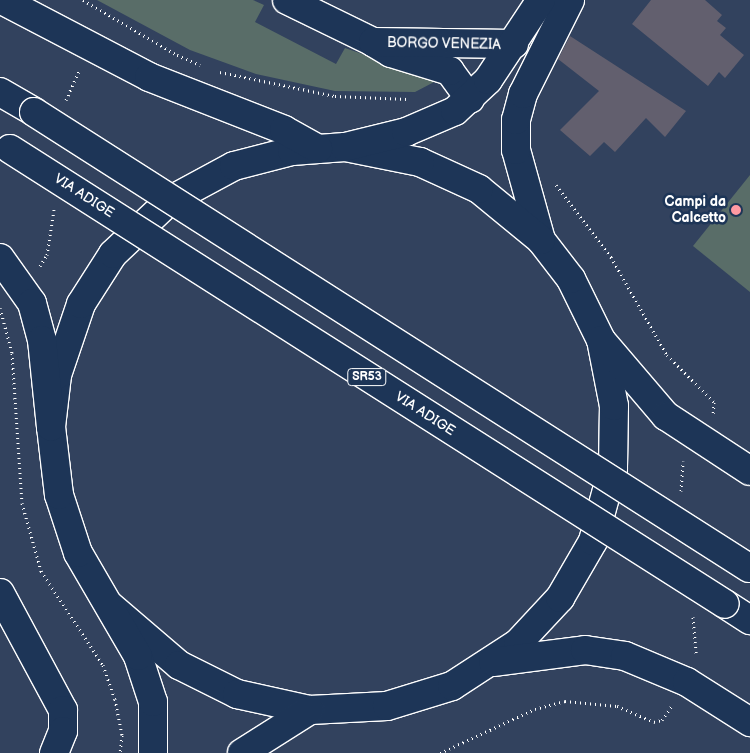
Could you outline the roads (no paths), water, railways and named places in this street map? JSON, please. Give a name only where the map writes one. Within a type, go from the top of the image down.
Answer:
[{"type":"main road","points":[[2,0],[149,77],[284,130],[318,149]]},
{"type":"main road","name":"BORGO VENEZIA","points":[[287,0],[373,42],[391,53],[450,71],[470,99]]},
{"type":"main road","points":[[51,428],[57,375],[81,304],[113,254],[169,201],[234,166],[292,151],[346,147],[434,122],[470,99],[514,44],[541,0]]},
{"type":"main road","points":[[541,240],[516,150],[516,120],[523,94],[570,0]]},
{"type":"main road","name":"BORGO VENEZIA","points":[[373,42],[514,44]]},
{"type":"main road","points":[[0,92],[749,568]]},
{"type":"main road","name":"VIA ADIGE","points":[[5,146],[750,620]]},
{"type":"main road","points":[[346,147],[420,162],[479,189],[541,240],[571,279],[601,340],[666,416],[750,471]]},
{"type":"main road","points":[[0,258],[32,303],[42,340],[59,495],[78,553],[138,656],[154,702],[153,753]]},
{"type":"main road","points":[[110,606],[179,665],[237,694],[310,710],[387,706],[452,686],[493,662],[518,643],[560,598],[593,541],[613,468],[614,406],[601,340]]},
{"type":"main road","points":[[0,592],[63,710],[63,731],[54,753]]},
{"type":"main road","points":[[493,662],[585,650],[625,656],[687,682],[750,722]]},
{"type":"main road","points":[[242,753],[310,710]]},
{"type":"place","name":"Campi da Calcetto","points":[[736,210]]}]
